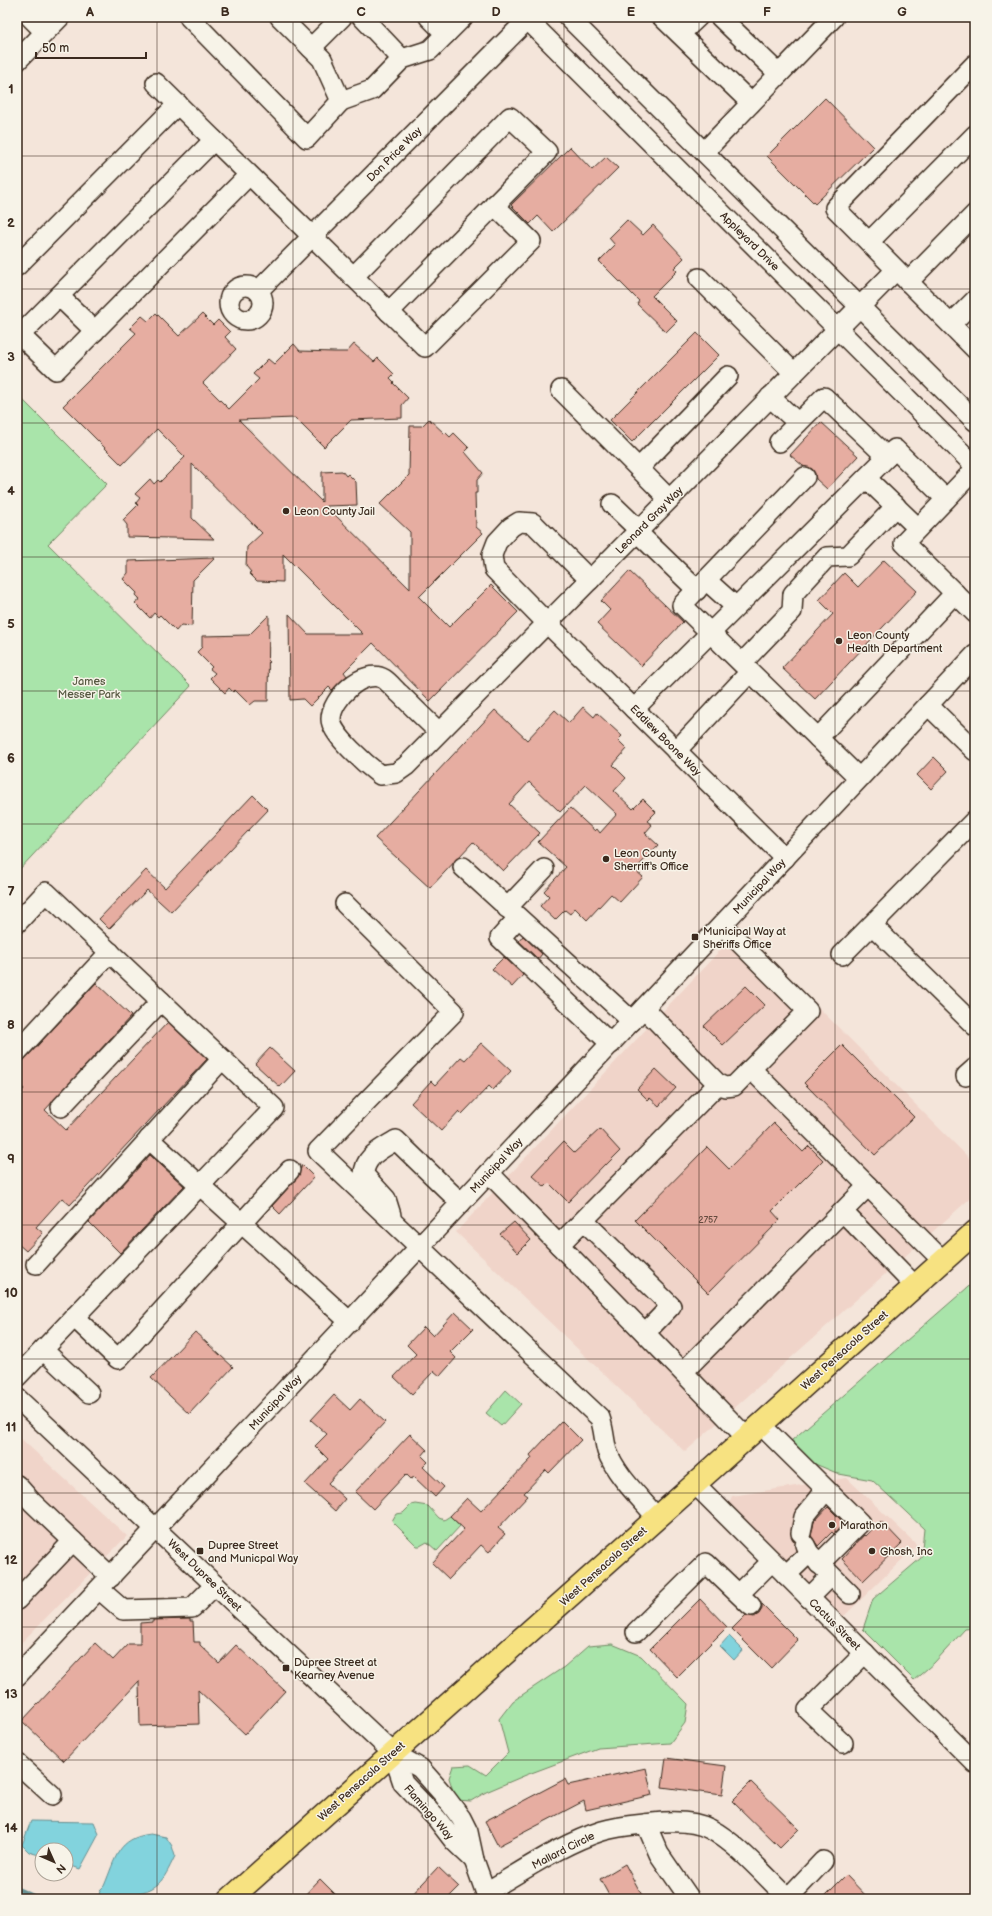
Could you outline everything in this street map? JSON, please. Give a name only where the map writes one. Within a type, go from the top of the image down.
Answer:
[{"type":"main road","name":"West Pensacola Street","points":[[230,1899],[975,1232]]},
{"type":"street","points":[[30,17],[45,32]]},
{"type":"street","points":[[17,61],[60,17]]},
{"type":"street","points":[[189,17],[307,138],[340,101],[372,90],[402,60],[430,50],[463,17]]},
{"type":"street","points":[[280,17],[322,59],[340,101]]},
{"type":"street","points":[[311,48],[342,17]]},
{"type":"street","points":[[362,17],[402,60]]},
{"type":"street","points":[[429,17],[446,34]]},
{"type":"street","points":[[568,17],[975,421]]},
{"type":"street","points":[[662,17],[751,103]]},
{"type":"street","points":[[680,34],[698,17]]},
{"type":"street","points":[[720,17],[779,74]]},
{"type":"street","points":[[704,152],[834,17]]},
{"type":"street","name":"Don Price Way","points":[[258,291],[527,18]]},
{"type":"street","name":"Appleyard Drive","points":[[527,18],[975,468]]},
{"type":"street","points":[[975,64],[834,208],[975,349]]},
{"type":"street","points":[[156,83],[424,347],[531,241],[494,205]]},
{"type":"street","points":[[17,266],[178,104]]},
{"type":"street","points":[[353,277],[510,116],[547,152],[389,312]]},
{"type":"street","points":[[869,242],[975,135]]},
{"type":"street","points":[[214,140],[59,296],[19,333],[56,370],[249,175]]},
{"type":"street","name":"Leonard Gray Way","points":[[439,732],[860,307],[902,276],[975,214]]},
{"type":"street","points":[[698,278],[794,373]]},
{"type":"street","points":[[59,296],[94,331]]},
{"type":"street","points":[[951,324],[975,300]]},
{"type":"street","points":[[639,468],[728,376]]},
{"type":"street","points":[[561,390],[670,499]]},
{"type":"street","points":[[770,397],[798,423]]},
{"type":"street","points":[[779,442],[824,397],[887,457]]},
{"type":"street","points":[[634,709],[895,449],[946,499]]},
{"type":"street","points":[[975,468],[904,543],[975,613]]},
{"type":"street","points":[[805,478],[682,605],[860,778]]},
{"type":"street","points":[[866,478],[918,528]]},
{"type":"street","points":[[612,504],[638,531],[702,585],[736,607]]},
{"type":"street","points":[[676,751],[792,611],[793,594],[827,557],[848,556],[896,506]]},
{"type":"street","name":"Eddiew Boone Way","points":[[590,580],[533,523],[519,522],[511,527],[497,542],[492,555],[494,569],[785,858]]},
{"type":"street","points":[[818,738],[955,594]]},
{"type":"street","name":"Municipal Way","points":[[17,1676],[975,655]]},
{"type":"street","points":[[371,676],[384,679],[439,732],[406,766],[396,773],[380,775],[339,737],[331,720],[334,704],[358,680],[371,676]]},
{"type":"street","points":[[928,705],[975,751]]},
{"type":"street","points":[[842,955],[975,820]]},
{"type":"street","points":[[463,867],[513,913],[638,1015],[718,1084],[725,1087],[734,1086],[808,1011],[722,925]]},
{"type":"street","points":[[544,869],[513,913],[500,938],[611,1044]]},
{"type":"street","points":[[17,923],[46,892],[274,1108],[17,1377]]},
{"type":"street","points":[[345,904],[454,1012],[318,1151],[368,1190],[393,1223],[600,1418],[607,1450],[612,1462],[619,1474],[657,1518]]},
{"type":"street","points":[[872,925],[975,1026]]},
{"type":"street","points":[[17,1052],[110,952]]},
{"type":"street","points":[[61,1107],[161,1001]]},
{"type":"street","points":[[36,1264],[222,1059]]},
{"type":"street","points":[[751,1069],[943,1261]]},
{"type":"street","points":[[559,1245],[718,1084]]},
{"type":"street","points":[[149,1139],[350,1322]]},
{"type":"street","points":[[368,1190],[364,1175],[365,1164],[373,1155],[396,1140],[461,1203]]},
{"type":"street","points":[[74,1317],[118,1358],[290,1170]]},
{"type":"street","points":[[488,1173],[683,1372],[826,1490],[860,1523],[813,1554],[786,1575]]},
{"type":"street","points":[[683,1372],[868,1186]]},
{"type":"street","points":[[843,1212],[915,1286]]},
{"type":"street","points":[[584,1221],[671,1306],[644,1333]]},
{"type":"street","points":[[43,1350],[89,1393]]},
{"type":"street","name":"West Dupree Street","points":[[17,1398],[392,1753]]},
{"type":"street","name":"Cactus Street","points":[[695,1484],[975,1763]]},
{"type":"street","points":[[17,1485],[32,1502],[73,1541],[105,1583],[123,1610],[192,1608],[215,1585]]},
{"type":"street","points":[[809,1598],[813,1554],[804,1517],[826,1490]]},
{"type":"street","points":[[17,1600],[73,1541]]},
{"type":"street","points":[[813,1554],[850,1594]]},
{"type":"street","points":[[636,1632],[706,1563],[745,1600],[772,1561]]},
{"type":"street","points":[[843,1743],[808,1710],[865,1653]]},
{"type":"street","name":"Flamingo Way","points":[[392,1753],[420,1768],[443,1794],[468,1832],[474,1860],[487,1896]]},
{"type":"street","points":[[17,1763],[52,1795]]},
{"type":"street","name":"Mallard Circle","points":[[487,1896],[545,1858],[602,1831],[670,1821],[690,1823],[708,1828],[727,1840],[788,1898]]},
{"type":"street","points":[[646,1824],[659,1854],[690,1899]]},
{"type":"street","points":[[788,1898],[823,1861]]},
{"type":"shaded area","points":[[740,929],[975,1164],[975,1194],[685,1452],[456,1232]]},
{"type":"shaded area","points":[[17,1435],[127,1536],[17,1647]]},
{"type":"shaded area","points":[[847,1478],[917,1545],[841,1619],[729,1503],[732,1496]]},
{"type":"green space","name":"James Messer Park","points":[[17,394],[107,484],[48,544],[191,686],[17,872]]},
{"type":"green space","points":[[975,1281],[975,1628],[965,1629],[934,1663],[914,1680],[863,1629],[873,1599],[921,1558],[924,1529],[872,1480],[839,1474],[808,1461],[791,1441]]},
{"type":"green space","points":[[506,1390],[521,1404],[501,1426],[486,1413]]},
{"type":"green space","points":[[415,1504],[428,1506],[439,1518],[444,1520],[450,1516],[460,1526],[437,1551],[427,1542],[417,1546],[392,1521],[396,1514],[403,1513],[411,1505]]},
{"type":"green space","points":[[612,1644],[641,1656],[688,1704],[685,1723],[670,1743],[598,1748],[526,1775],[486,1792],[471,1801],[456,1800],[449,1778],[453,1766],[470,1765],[486,1775],[508,1753],[499,1719],[513,1701],[564,1667],[588,1646]]},
{"type":"water","points":[[729,1636],[743,1650],[734,1660],[720,1646]]},
{"type":"water","points":[[31,1821],[94,1822],[99,1834],[80,1869],[74,1867],[74,1842],[34,1842],[34,1854],[29,1852],[22,1845]]},
{"type":"water","points":[[151,1834],[166,1837],[172,1846],[175,1856],[163,1879],[153,1888],[147,1891],[128,1895],[126,1899],[102,1899],[99,1896],[100,1890],[104,1886],[119,1851],[131,1840],[140,1836]]},
{"type":"building","points":[[825,98],[873,147],[815,204],[767,156]]},
{"type":"building","points":[[570,147],[592,170],[606,157],[618,168],[553,232],[538,216],[530,224],[511,205]]},
{"type":"building","points":[[627,220],[643,235],[653,225],[684,258],[674,268],[677,271],[652,296],[677,321],[666,332],[637,304],[639,301],[599,261],[615,245],[609,238]]},
{"type":"building","name":"Leon County Jail","points":[[156,313],[179,336],[202,314],[213,325],[218,320],[230,332],[225,337],[236,349],[203,383],[229,409],[259,379],[253,374],[268,359],[274,364],[294,344],[300,351],[347,352],[354,344],[374,362],[378,358],[394,374],[390,378],[408,398],[402,405],[402,418],[351,420],[324,447],[295,418],[239,420],[322,502],[322,472],[342,471],[346,476],[348,474],[356,482],[357,505],[326,506],[410,589],[410,532],[380,504],[409,475],[410,426],[422,426],[429,419],[450,437],[454,433],[469,448],[465,452],[483,473],[477,480],[477,493],[475,493],[476,527],[483,533],[419,597],[449,627],[491,585],[518,612],[430,701],[373,643],[344,672],[347,676],[332,690],[329,687],[310,706],[303,699],[290,700],[289,614],[308,634],[363,634],[283,554],[283,582],[257,581],[249,573],[251,572],[246,566],[247,547],[262,533],[192,464],[192,518],[214,539],[127,537],[127,525],[123,520],[138,505],[136,503],[140,498],[135,494],[150,479],[154,484],[158,480],[160,482],[185,457],[157,429],[122,465],[63,406],[136,333],[130,328],[142,316],[148,321]]},
{"type":"building","points":[[697,333],[719,355],[632,442],[610,420]]},
{"type":"building","points":[[821,422],[858,456],[827,489],[816,479],[812,469],[803,466],[790,455]]},
{"type":"building","points":[[215,558],[193,580],[192,626],[181,625],[176,631],[160,615],[158,617],[154,613],[150,618],[135,603],[140,599],[136,595],[137,593],[123,579],[128,573],[128,561]]},
{"type":"building","name":"Leon County Health Department","points":[[884,560],[917,591],[815,699],[782,668],[833,614],[819,600],[844,573],[858,587]]},
{"type":"building","points":[[629,571],[683,622],[641,666],[597,624],[610,610],[601,601]]},
{"type":"building","points":[[269,615],[268,701],[255,701],[250,705],[235,690],[233,692],[229,688],[225,693],[210,678],[215,673],[210,669],[212,667],[197,652],[202,647],[202,636],[249,635]]},
{"type":"building","points":[[583,707],[594,717],[597,713],[622,736],[618,740],[627,749],[613,765],[626,778],[614,791],[633,809],[643,799],[656,812],[647,821],[652,825],[645,833],[658,845],[635,870],[643,877],[620,902],[611,894],[587,920],[575,908],[570,914],[565,910],[555,920],[540,906],[549,896],[544,891],[566,867],[538,842],[570,808],[595,831],[597,829],[600,833],[617,814],[586,785],[560,812],[529,782],[509,804],[540,833],[503,871],[473,842],[430,888],[375,838],[495,710],[527,740],[555,710],[569,723]]},
{"type":"building","points":[[934,757],[948,771],[931,789],[917,775]]},
{"type":"building","points":[[253,795],[268,810],[171,912],[147,890],[109,929],[99,919],[146,870],[165,888]]},
{"type":"building","points":[[523,936],[542,954],[538,959],[519,941]]},
{"type":"building","points":[[504,957],[523,975],[512,987],[492,969]]},
{"type":"building","points":[[96,983],[131,1016],[45,1110],[66,1130],[168,1022],[207,1059],[70,1205],[62,1198],[36,1227],[43,1233],[26,1251],[17,1243],[17,1096],[24,1089],[17,1082],[17,1063],[25,1059]]},
{"type":"building","points":[[746,986],[765,1005],[723,1045],[704,1026]]},
{"type":"building","points":[[481,1043],[511,1071],[493,1090],[489,1086],[462,1114],[459,1111],[441,1131],[411,1103],[431,1081],[435,1085],[461,1057],[465,1060]]},
{"type":"building","points":[[842,1045],[914,1117],[875,1155],[804,1083]]},
{"type":"building","points":[[270,1048],[295,1071],[280,1087],[255,1064]]},
{"type":"building","points":[[656,1069],[676,1088],[659,1106],[650,1098],[648,1100],[637,1089]]},
{"type":"building","points":[[774,1123],[803,1152],[809,1146],[823,1160],[772,1211],[780,1220],[708,1293],[635,1220],[707,1147],[729,1169]]},
{"type":"building","points":[[600,1129],[620,1151],[606,1165],[605,1164],[568,1202],[549,1183],[545,1187],[532,1175],[563,1142],[574,1153]]},
{"type":"building","points":[[150,1155],[184,1186],[120,1253],[89,1222]]},
{"type":"building","points":[[302,1165],[314,1177],[280,1214],[272,1206],[298,1177]]},
{"type":"building","points":[[514,1222],[531,1240],[518,1253],[500,1234]]},
{"type":"building","points":[[455,1312],[473,1329],[450,1352],[456,1358],[440,1376],[434,1371],[412,1394],[394,1377],[416,1354],[407,1345],[424,1327],[433,1336]]},
{"type":"building","points":[[195,1332],[233,1367],[189,1414],[151,1378]]},
{"type":"building","points":[[334,1395],[350,1410],[360,1399],[385,1422],[328,1483],[345,1499],[335,1511],[305,1484],[328,1459],[315,1446],[327,1434],[311,1420]]},
{"type":"building","points":[[562,1421],[581,1440],[549,1473],[546,1470],[524,1493],[528,1496],[498,1528],[505,1534],[489,1552],[481,1545],[449,1579],[432,1563],[464,1529],[450,1516],[467,1498],[481,1511],[532,1458],[530,1455]]},
{"type":"building","points":[[410,1434],[427,1450],[422,1456],[428,1462],[423,1467],[444,1487],[435,1497],[414,1477],[411,1479],[406,1474],[373,1509],[355,1492]]},
{"type":"building","points":[[828,1507],[844,1523],[834,1534],[832,1532],[818,1546],[811,1536],[814,1522]]},
{"type":"building","name":"Ghosh, Inc","points":[[881,1521],[902,1543],[863,1581],[842,1559],[864,1535],[865,1536]]},
{"type":"building","points":[[700,1599],[727,1627],[677,1677],[650,1649]]},
{"type":"building","points":[[762,1604],[798,1640],[771,1668],[732,1629],[746,1615],[754,1617],[759,1614],[762,1609]]},
{"type":"building","points":[[190,1619],[190,1621],[193,1621],[194,1642],[200,1642],[200,1645],[219,1663],[236,1645],[285,1691],[245,1734],[198,1690],[199,1724],[140,1726],[139,1681],[64,1761],[22,1721],[95,1643],[113,1660],[128,1644],[140,1644],[140,1623],[153,1622],[153,1620]]},
{"type":"building","points":[[666,1758],[726,1766],[722,1795],[662,1787]]},
{"type":"building","points":[[646,1768],[652,1795],[586,1810],[584,1801],[498,1846],[485,1821],[565,1779],[568,1785]]},
{"type":"building","points":[[751,1782],[799,1829],[780,1848],[732,1801]]},
{"type":"building","points":[[625,1864],[644,1899],[611,1899],[600,1879]]},
{"type":"building","points":[[438,1867],[459,1887],[447,1899],[408,1899]]},
{"type":"building","points":[[846,1875],[869,1899],[822,1899]]},
{"type":"building","points":[[320,1879],[340,1899],[301,1899]]},
{"type":"waterway","points":[[17,1889],[40,1899]]},
{"type":"place","name":"Leon County Jail","points":[[286,511]]},
{"type":"place","name":"Leon County Health Department","points":[[839,641]]},
{"type":"place","name":"Leon County Sherriff's Office","points":[[606,859]]},
{"type":"place","name":"Municipal Way at Sheriffs Office","points":[[695,937]]},
{"type":"place","name":"Marathon","points":[[832,1525]]},
{"type":"place","name":"Dupree Street and Municpal Way","points":[[200,1551]]},
{"type":"place","name":"Ghosh, Inc","points":[[872,1551]]},
{"type":"place","name":"Dupree Street at Kearney Avenue","points":[[286,1668]]}]
